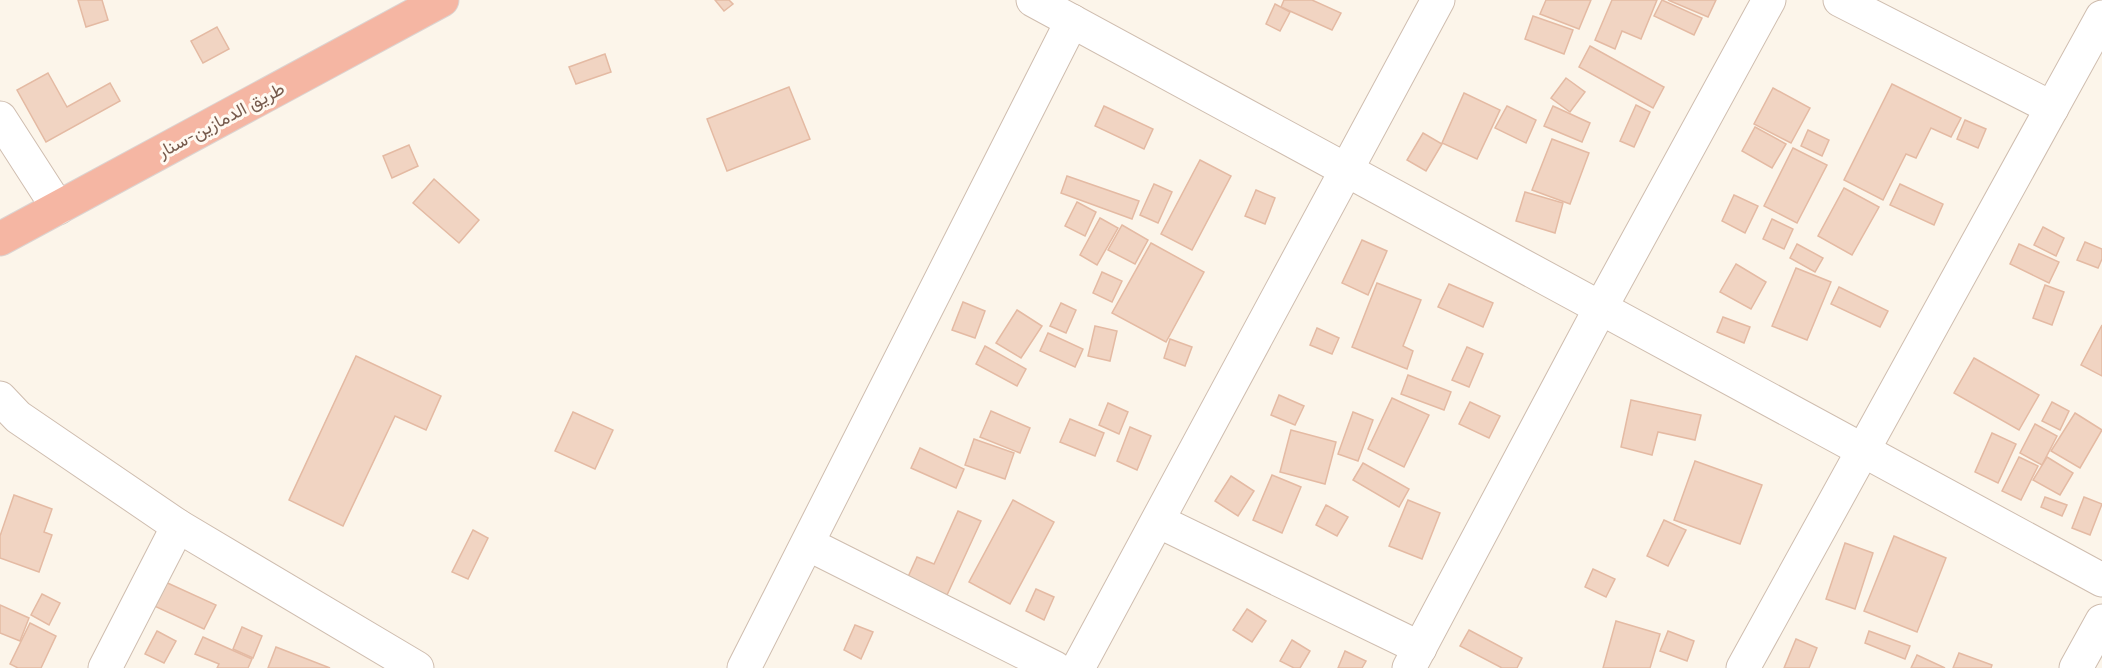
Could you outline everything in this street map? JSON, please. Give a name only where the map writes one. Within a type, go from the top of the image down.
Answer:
[{"type":"highway","name":"طريق الدمازين-سنار","points":[[0,239],[442,0]]},
{"type":"street","points":[[1033,0],[2102,580]]},
{"type":"street","points":[[1078,668],[1438,0]]},
{"type":"street","points":[[1158,520],[1414,658],[1600,309],[1769,0]]},
{"type":"street","points":[[1840,0],[2052,108]]},
{"type":"street","points":[[1743,668],[2102,17]]},
{"type":"street","points":[[744,668],[1072,21]]},
{"type":"street","points":[[0,118],[58,208]]},
{"type":"street","points":[[0,398],[18,417],[178,526],[417,668]]},
{"type":"street","points":[[105,668],[178,526]]},
{"type":"street","points":[[807,544],[1055,668]]},
{"type":"street","points":[[2076,668],[2102,621]]},
{"type":"building","points":[[78,0],[102,0],[108,20],[86,27]]},
{"type":"building","points":[[715,0],[729,0],[733,4],[724,11]]},
{"type":"building","points":[[1284,0],[1312,0],[1341,13],[1332,30],[1281,7]]},
{"type":"building","points":[[1546,0],[1591,0],[1579,29],[1540,14]]},
{"type":"building","points":[[1612,0],[1657,0],[1641,39],[1622,31],[1615,49],[1595,40]]},
{"type":"building","points":[[1662,0],[1702,18],[1694,35],[1654,16]]},
{"type":"building","points":[[1668,0],[1716,0],[1708,17]]},
{"type":"building","points":[[1275,4],[1290,12],[1280,31],[1266,24]]},
{"type":"building","points":[[1533,16],[1573,30],[1564,54],[1525,39]]},
{"type":"building","points":[[217,27],[229,49],[203,63],[191,41]]},
{"type":"building","points":[[1590,46],[1664,87],[1653,108],[1579,67]]},
{"type":"building","points":[[605,54],[611,72],[576,84],[569,67]]},
{"type":"building","points":[[48,73],[67,107],[110,83],[120,101],[46,142],[17,90]]},
{"type":"building","points":[[1566,78],[1585,92],[1570,112],[1551,98]]},
{"type":"building","points":[[1892,84],[1961,118],[1951,137],[1931,128],[1916,158],[1906,154],[1883,200],[1844,180]]},
{"type":"building","points":[[789,87],[810,139],[727,171],[707,119]]},
{"type":"building","points":[[1773,88],[1810,108],[1791,143],[1754,124]]},
{"type":"building","points":[[1464,93],[1500,110],[1477,159],[1442,143]]},
{"type":"building","points":[[1636,105],[1650,112],[1634,147],[1620,141]]},
{"type":"building","points":[[1104,106],[1153,129],[1144,149],[1095,126]]},
{"type":"building","points":[[1507,106],[1536,120],[1526,143],[1495,128]]},
{"type":"building","points":[[1553,106],[1590,123],[1582,142],[1544,126]]},
{"type":"building","points":[[1965,120],[1986,129],[1978,148],[1957,139]]},
{"type":"building","points":[[1755,127],[1786,144],[1772,168],[1742,151]]},
{"type":"building","points":[[1808,130],[1829,140],[1822,156],[1801,146]]},
{"type":"building","points":[[1423,133],[1442,144],[1426,171],[1407,160]]},
{"type":"building","points":[[1552,139],[1589,153],[1570,204],[1532,190]]},
{"type":"building","points":[[409,145],[418,166],[392,178],[383,156]]},
{"type":"building","points":[[1793,148],[1827,165],[1797,223],[1764,206]]},
{"type":"building","points":[[1200,160],[1231,176],[1192,250],[1161,234]]},
{"type":"building","points":[[1067,176],[1139,201],[1132,219],[1061,193]]},
{"type":"building","points":[[434,179],[479,220],[459,243],[413,203]]},
{"type":"building","points":[[1154,184],[1172,192],[1158,223],[1140,215]]},
{"type":"building","points":[[1900,184],[1943,204],[1934,225],[1890,205]]},
{"type":"building","points":[[1844,188],[1879,207],[1852,255],[1818,236]]},
{"type":"building","points":[[1256,190],[1275,198],[1265,224],[1245,216]]},
{"type":"building","points":[[1525,192],[1563,203],[1555,233],[1516,221]]},
{"type":"building","points":[[1734,195],[1758,206],[1745,233],[1722,221]]},
{"type":"building","points":[[1077,202],[1096,212],[1085,236],[1065,226]]},
{"type":"building","points":[[1100,218],[1118,228],[1097,265],[1080,255]]},
{"type":"building","points":[[1772,219],[1793,229],[1784,249],[1763,239]]},
{"type":"building","points":[[1122,225],[1148,240],[1135,264],[1108,250]]},
{"type":"building","points":[[2043,227],[2064,238],[2056,256],[2034,245]]},
{"type":"building","points":[[1362,240],[1387,251],[1368,295],[1342,283]]},
{"type":"building","points":[[2085,242],[2102,249],[2102,259],[2098,268],[2077,260]]},
{"type":"building","points":[[1151,243],[1204,272],[1166,342],[1112,313]]},
{"type":"building","points":[[1797,244],[1823,258],[1815,272],[1790,258]]},
{"type":"building","points":[[2019,244],[2059,262],[2049,283],[2010,264]]},
{"type":"building","points":[[1736,264],[1766,282],[1751,309],[1720,292]]},
{"type":"building","points":[[1796,268],[1831,282],[1807,340],[1772,326]]},
{"type":"building","points":[[1102,272],[1122,281],[1112,302],[1093,293]]},
{"type":"building","points":[[1377,283],[1421,300],[1403,346],[1413,351],[1407,369],[1352,347]]},
{"type":"building","points":[[1449,284],[1493,303],[1483,327],[1438,307]]},
{"type":"building","points":[[2045,285],[2064,292],[2052,325],[2033,318]]},
{"type":"building","points":[[1839,287],[1888,311],[1880,327],[1831,304]]},
{"type":"building","points":[[963,302],[985,311],[975,338],[952,330]]},
{"type":"building","points":[[1061,303],[1076,310],[1066,333],[1050,326]]},
{"type":"building","points":[[1017,310],[1042,326],[1021,358],[996,343]]},
{"type":"building","points":[[1723,317],[1750,327],[1744,343],[1717,332]]},
{"type":"building","points":[[2102,325],[2102,376],[2081,365]]},
{"type":"building","points":[[1095,326],[1117,331],[1110,361],[1088,356]]},
{"type":"building","points":[[1317,328],[1339,338],[1332,354],[1310,345]]},
{"type":"building","points":[[1048,333],[1083,349],[1075,367],[1040,351]]},
{"type":"building","points":[[1170,339],[1192,347],[1185,366],[1164,358]]},
{"type":"building","points":[[985,346],[1026,369],[1017,386],[976,364]]},
{"type":"building","points":[[1467,347],[1483,354],[1469,387],[1452,380]]},
{"type":"building","points":[[356,356],[441,396],[426,430],[395,416],[343,526],[289,500]]},
{"type":"building","points":[[1974,358],[2039,395],[2019,430],[1954,393]]},
{"type":"building","points":[[1408,375],[1451,392],[1444,410],[1401,394]]},
{"type":"building","points":[[1279,395],[1304,406],[1295,425],[1271,415]]},
{"type":"building","points":[[1392,398],[1429,415],[1404,467],[1368,449]]},
{"type":"building","points":[[1631,400],[1701,415],[1695,440],[1658,432],[1652,455],[1621,447]]},
{"type":"building","points":[[1470,402],[1500,416],[1489,438],[1459,424]]},
{"type":"building","points":[[2052,402],[2069,411],[2060,430],[2042,421]]},
{"type":"building","points":[[1108,403],[1128,412],[1119,434],[1099,425]]},
{"type":"building","points":[[991,411],[1030,428],[1020,453],[980,437]]},
{"type":"building","points":[[573,412],[613,430],[595,469],[555,451]]},
{"type":"building","points":[[1353,412],[1373,420],[1358,461],[1338,454]]},
{"type":"building","points":[[2075,413],[2102,430],[2080,468],[2051,451]]},
{"type":"building","points":[[1070,419],[1104,433],[1095,456],[1060,442]]},
{"type":"building","points":[[2035,424],[2057,436],[2042,465],[2020,453]]},
{"type":"building","points":[[1130,427],[1151,436],[1137,470],[1117,461]]},
{"type":"building","points":[[1291,430],[1336,442],[1325,484],[1280,472]]},
{"type":"building","points":[[1992,433],[2016,444],[1998,483],[1975,472]]},
{"type":"building","points":[[974,439],[1014,453],[1005,479],[965,465]]},
{"type":"building","points":[[920,448],[964,469],[956,488],[911,468]]},
{"type":"building","points":[[2019,457],[2038,466],[2021,500],[2002,491]]},
{"type":"building","points":[[2047,457],[2073,473],[2060,495],[2033,480]]},
{"type":"building","points":[[1695,461],[1762,485],[1740,544],[1674,520]]},
{"type":"building","points":[[1363,463],[1409,489],[1399,507],[1353,480]]},
{"type":"building","points":[[1272,475],[1301,487],[1282,533],[1253,520]]},
{"type":"building","points":[[1231,476],[1254,491],[1238,516],[1215,501]]},
{"type":"building","points":[[14,495],[52,509],[44,532],[52,535],[39,572],[0,558],[0,536]]},
{"type":"building","points":[[2045,497],[2067,505],[2062,516],[2041,507]]},
{"type":"building","points":[[2084,497],[2102,504],[2090,535],[2072,528]]},
{"type":"building","points":[[1013,500],[1054,522],[1010,604],[969,582]]},
{"type":"building","points":[[1408,500],[1440,513],[1422,559],[1389,546]]},
{"type":"building","points":[[1326,505],[1348,517],[1337,536],[1316,525]]},
{"type":"building","points":[[958,511],[981,521],[947,595],[908,577],[917,557],[934,564]]},
{"type":"building","points":[[1664,520],[1686,530],[1668,566],[1647,556]]},
{"type":"building","points":[[473,530],[488,538],[468,579],[452,572]]},
{"type":"building","points":[[1894,536],[1946,558],[1917,632],[1864,611]]},
{"type":"building","points":[[1845,543],[1873,553],[1855,609],[1826,599]]},
{"type":"building","points":[[1593,569],[1615,579],[1606,597],[1585,587]]},
{"type":"building","points":[[161,580],[216,605],[204,629],[150,604]]},
{"type":"building","points":[[1036,589],[1054,597],[1044,620],[1026,611]]},
{"type":"building","points":[[42,594],[60,603],[49,625],[31,615]]},
{"type":"building","points":[[0,605],[29,618],[20,641],[0,633]]},
{"type":"building","points":[[1247,609],[1266,621],[1252,642],[1233,630]]},
{"type":"building","points":[[1616,621],[1660,634],[1650,668],[1603,668]]},
{"type":"building","points":[[30,623],[56,636],[41,668],[18,668],[10,664]]},
{"type":"building","points":[[855,625],[873,632],[861,659],[844,650]]},
{"type":"building","points":[[242,627],[262,636],[253,658],[233,649]]},
{"type":"building","points":[[1469,630],[1522,658],[1517,668],[1502,668],[1460,646]]},
{"type":"building","points":[[157,631],[176,641],[164,663],[145,654]]},
{"type":"building","points":[[1668,631],[1694,641],[1687,661],[1660,651]]},
{"type":"building","points":[[1869,631],[1910,646],[1905,659],[1865,643]]},
{"type":"building","points":[[203,637],[252,659],[248,668],[217,668],[219,664],[195,654]]},
{"type":"building","points":[[1796,639],[1817,648],[1809,668],[1784,668]]},
{"type":"building","points":[[1292,640],[1310,651],[1300,668],[1294,668],[1280,661]]},
{"type":"building","points":[[276,647],[330,668],[268,668]]},
{"type":"building","points":[[1345,651],[1366,661],[1362,668],[1338,668]]},
{"type":"building","points":[[1959,653],[1992,665],[1991,668],[1953,668]]},
{"type":"building","points":[[1917,655],[1945,668],[1911,668]]}]
